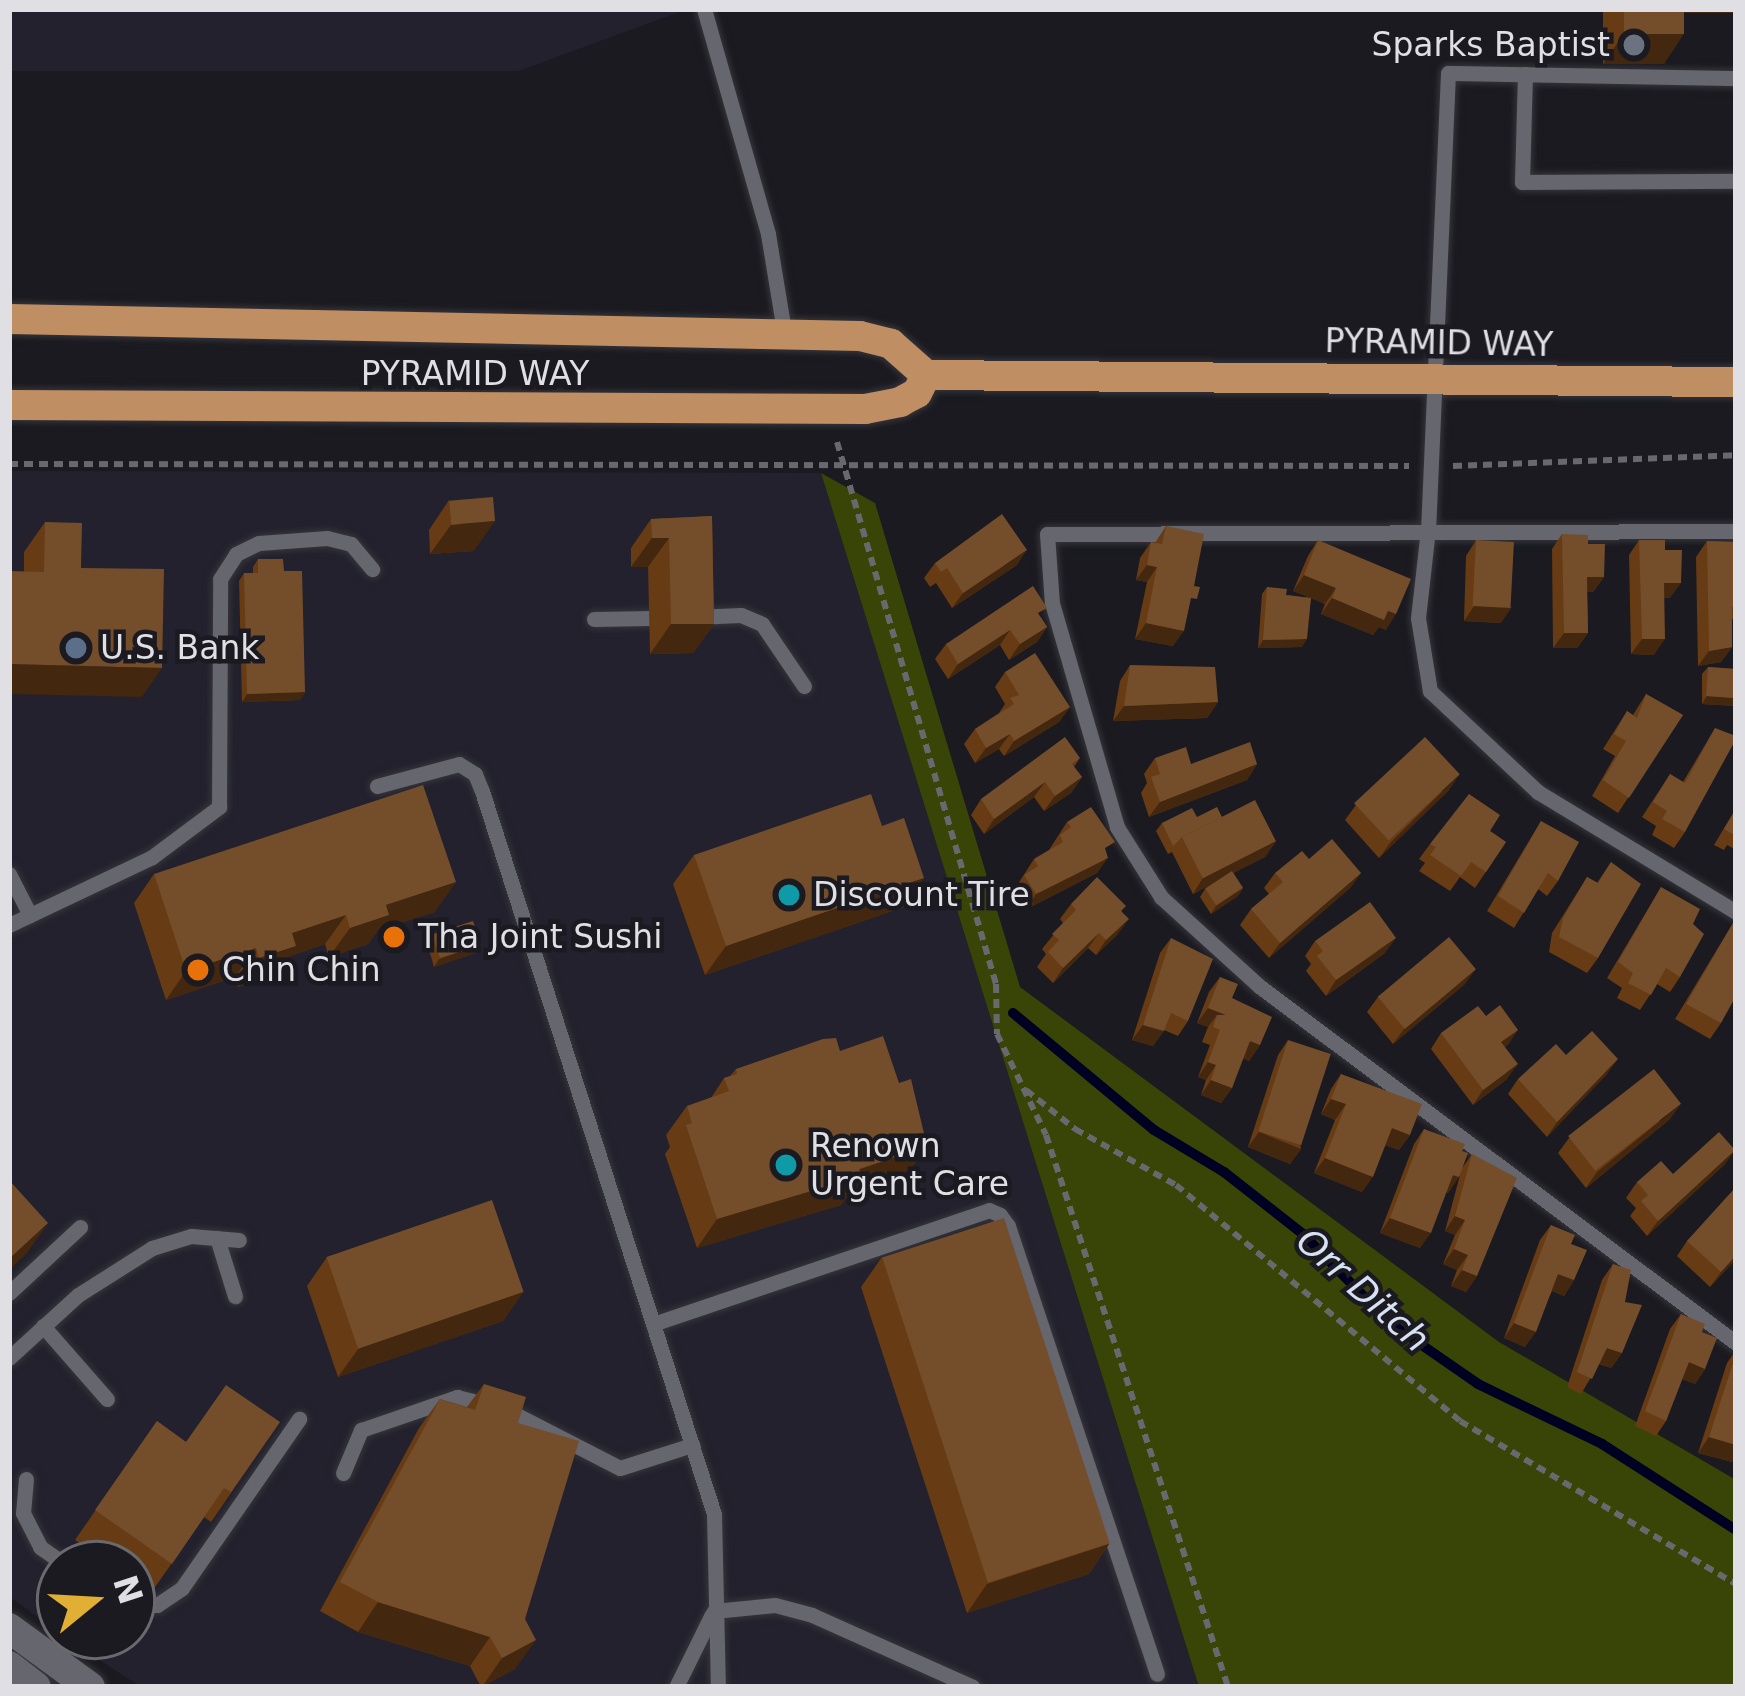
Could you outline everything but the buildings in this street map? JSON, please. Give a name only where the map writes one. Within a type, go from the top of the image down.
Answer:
[{"type":"main road","name":"PYRAMID WAY","points":[[9,319],[784,331],[891,344],[926,375],[1736,382]]},
{"type":"main road","name":"PYRAMID WAY","points":[[9,405],[828,410],[900,402],[917,392],[926,375]]},
{"type":"main road","points":[[9,1628],[90,1687]]},
{"type":"main road","points":[[9,1666],[37,1687]]},
{"type":"lane","points":[[704,9],[768,234],[784,331]]},
{"type":"lane","points":[[1736,78],[1448,74],[1428,529],[1418,618],[1430,691],[1538,792],[1736,912]]},
{"type":"lane","points":[[1525,74],[1522,182],[1736,181]]},
{"type":"lane","points":[[1736,531],[1428,529],[1047,535],[1052,603],[1117,826],[1162,897],[1258,986],[1736,1343]]},
{"type":"lane","points":[[9,925],[152,857],[218,807],[220,579],[236,554],[259,543],[327,538],[351,544],[372,569]]},
{"type":"lane","points":[[692,617],[742,615],[762,624],[804,686]]},
{"type":"lane","points":[[594,620],[650,618]]},
{"type":"lane","points":[[377,786],[437,766],[459,764],[475,774],[717,1523],[718,1687]]},
{"type":"lane","points":[[9,874],[30,915]]},
{"type":"lane","points":[[653,1324],[989,1210],[1000,1215],[1008,1226],[1157,1674]]},
{"type":"lane","points":[[9,1293],[80,1227]]},
{"type":"lane","points":[[9,1358],[78,1294],[152,1248],[191,1236],[239,1240]]},
{"type":"lane","points":[[217,1238],[236,1296]]},
{"type":"lane","points":[[43,1327],[107,1399]]},
{"type":"lane","points":[[343,1473],[361,1430],[457,1397],[505,1409],[620,1468],[692,1445]]},
{"type":"lane","points":[[156,1605],[182,1588],[299,1419]]},
{"type":"lane","points":[[26,1479],[23,1513],[36,1540]]},
{"type":"lane","points":[[714,1611],[775,1605],[812,1615],[973,1687]]},
{"type":"lane","points":[[676,1687],[714,1611]]},
{"type":"path","points":[[828,410],[996,984],[997,1034],[1053,1157],[1228,1687]]},
{"type":"path","points":[[9,464],[1430,466],[1736,455]]},
{"type":"path","points":[[1024,1088],[1075,1130],[1176,1185],[1460,1421],[1736,1584]]},
{"type":"shaded area","points":[[9,9],[679,12],[519,71],[9,71]]},
{"type":"shaded area","points":[[9,471],[821,473],[1199,1687],[141,1687],[100,1660],[156,1660],[156,1540],[36,1540],[36,1616],[9,1596]]},
{"type":"green space","points":[[821,473],[875,503],[1020,987],[1499,1342],[1736,1480],[1736,1687],[1199,1687]]},
{"type":"waterway","name":"Orr Ditch","points":[[1013,1013],[1154,1130],[1224,1172],[1303,1234],[1390,1323],[1478,1384],[1602,1444],[1736,1530]]},
{"type":"place","name":"Sparks Baptist","points":[[1634,45]]},
{"type":"place","name":"U.S. Bank","points":[[76,648]]},
{"type":"place","name":"Discount Tire","points":[[789,895]]},
{"type":"place","name":"Tha Joint Sushi","points":[[394,937]]},
{"type":"place","name":"Chin Chin","points":[[198,970]]},
{"type":"place","name":"Renown Urgent Care","points":[[786,1165]]}]
